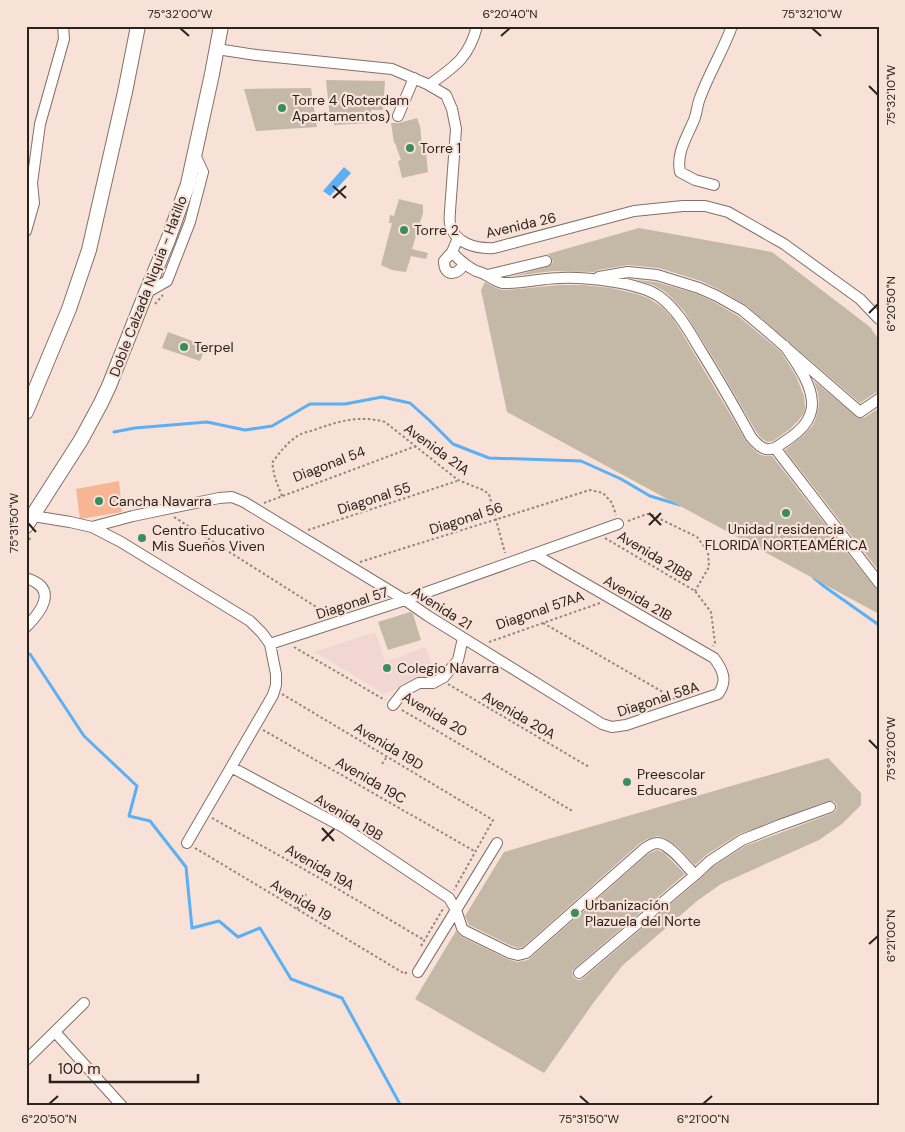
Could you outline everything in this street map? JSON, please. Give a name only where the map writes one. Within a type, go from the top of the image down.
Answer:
[{"type":"highway","points":[[26,412],[69,309],[89,250],[138,26]]},
{"type":"highway","name":"Doble Calzada Niquia - Hatillo","points":[[30,521],[81,440],[101,403],[171,232],[188,184],[221,26]]},
{"type":"street","points":[[26,231],[34,203],[29,182],[40,124],[64,40],[63,26]]},
{"type":"street","points":[[428,85],[453,63],[460,54],[470,38],[472,26]]},
{"type":"street","points":[[428,85],[456,66],[466,54],[474,40],[477,26]]},
{"type":"street","points":[[714,185],[695,180],[680,172],[678,163],[680,150],[695,118],[700,98],[728,39],[732,26]]},
{"type":"street","points":[[217,49],[256,55],[392,69],[446,95],[452,109],[456,129],[450,223],[458,238],[452,252],[444,261],[444,267],[452,274],[456,273],[464,264]]},
{"type":"street","points":[[398,116],[414,78]]},
{"type":"street","name":"Avenida 26","points":[[458,238],[480,248],[494,248],[634,211],[683,206],[705,206],[728,212],[784,244],[860,299],[879,319]]},
{"type":"street","points":[[452,252],[464,264],[493,280],[502,282],[590,278],[628,272],[657,275],[699,288],[742,310],[860,412],[879,399]]},
{"type":"street","points":[[486,275],[546,260]]},
{"type":"street","points":[[590,278],[651,292],[669,304],[696,343],[751,437],[758,445],[765,449],[775,448],[793,437],[803,428],[809,418],[812,403],[805,378],[785,346]]},
{"type":"street","points":[[775,448],[879,583]]},
{"type":"street","name":"Avenida 21","points":[[163,510],[218,498],[232,497],[405,600],[602,724],[612,727]]},
{"type":"street","points":[[92,527],[163,510]]},
{"type":"street","points":[[30,521],[70,522],[92,527],[121,542],[250,621],[270,644],[276,674],[274,690],[270,700],[187,843]]},
{"type":"street","name":"Diagonal 57","points":[[270,644],[405,600],[618,524]]},
{"type":"street","name":"Avenida 21B","points":[[534,554],[714,658],[722,672]]},
{"type":"street","points":[[26,578],[37,582],[45,591],[42,607],[26,627]]},
{"type":"street","points":[[393,705],[404,691],[419,683],[433,683],[444,677],[458,660],[463,638]]},
{"type":"street","name":"Diagonal 58A","points":[[612,727],[626,725],[718,694],[723,688],[722,672]]},
{"type":"street","name":"Avenida 19B","points":[[231,767],[343,828],[449,898],[456,910]]},
{"type":"street","points":[[579,973],[695,875],[710,860],[742,840],[830,807]]},
{"type":"street","points":[[418,972],[497,843]]},
{"type":"street","points":[[456,910],[462,928],[465,931],[518,955],[526,953],[651,844],[660,843],[671,850],[695,875]]},
{"type":"street","points":[[26,1060],[84,1003]]},
{"type":"street","points":[[55,1032],[122,1106]]},
{"type":"path","name":"Avenida 21A","points":[[282,496],[275,478],[272,462],[284,446],[298,435],[346,420],[364,418],[385,422],[458,480],[489,494],[507,563]]},
{"type":"path","name":"Diagonal 54","points":[[252,508],[416,446]]},
{"type":"path","name":"Diagonal 55","points":[[296,534],[458,480]]},
{"type":"path","name":"Diagonal 56","points":[[349,566],[590,490],[603,492],[612,503],[618,524]]},
{"type":"path","points":[[163,510],[339,622]]},
{"type":"path","points":[[618,524],[652,514],[697,537],[708,552],[709,567],[695,591]]},
{"type":"path","name":"Avenida 21BB","points":[[595,532],[695,591],[710,612],[715,643],[708,655]]},
{"type":"path","name":"Diagonal 57AA","points":[[477,646],[612,599]]},
{"type":"path","points":[[543,623],[685,705]]},
{"type":"path","name":"Avenida 20","points":[[283,640],[574,812]]},
{"type":"path","name":"Avenida 20A","points":[[440,679],[588,767]]},
{"type":"path","name":"Avenida 19D","points":[[274,690],[493,820]]},
{"type":"path","name":"Avenida 19C","points":[[256,725],[476,852]]},
{"type":"path","points":[[382,764],[387,757]]},
{"type":"path","name":"Avenida 19A","points":[[204,813],[424,940]]},
{"type":"path","name":"Avenida 19","points":[[187,843],[405,974]]},
{"type":"path","points":[[297,909],[306,894]]},
{"type":"shaded area","name":"Cancha Navarra","points":[[119,481],[122,512],[80,519],[76,489]]},
{"type":"shaded area","name":"Colegio Navarra","points":[[375,632],[385,662],[425,647],[436,674],[384,694],[315,652]]},
{"type":"water","points":[[344,167],[351,173],[330,196],[323,191]]},
{"type":"building","points":[[326,80],[385,81],[383,110],[371,110],[371,123],[334,125],[334,118],[330,118]]},
{"type":"building","name":"Torre 4 (Roterdam Apartamentos)","points":[[311,88],[317,127],[256,131],[244,89]]},
{"type":"building","name":"Torre 1","points":[[417,118],[420,126],[423,154],[426,153],[428,172],[402,178],[398,161],[401,160],[394,143],[391,123],[399,123]]},
{"type":"building","name":"Torre 2","points":[[399,199],[423,205],[423,213],[412,249],[428,253],[426,259],[411,256],[406,272],[392,270],[381,265],[392,223],[389,223],[390,215],[394,216]]},
{"type":"building","points":[[639,228],[772,252],[870,327],[879,340],[879,392],[860,403],[746,305],[701,281],[659,268],[628,265],[594,272],[553,271],[513,276],[550,266],[553,262],[547,254]]},
{"type":"building","points":[[637,280],[656,282],[697,294],[714,302],[738,316],[781,352],[796,376],[804,396],[804,413],[798,421],[773,441],[767,442],[762,439],[684,311],[664,291]]},
{"type":"building","points":[[485,282],[503,290],[560,285],[611,288],[648,298],[662,307],[682,333],[746,441],[759,454],[772,456],[874,587],[879,590],[879,614],[507,412],[481,290]]},
{"type":"building","name":"Terpel","points":[[168,332],[206,346],[200,361],[162,348]]},
{"type":"building","points":[[814,381],[858,418],[864,418],[879,408],[879,571],[785,450],[804,435],[813,425],[816,418],[819,401]]},
{"type":"building","points":[[410,612],[413,614],[421,640],[388,650],[378,622]]},
{"type":"building","name":"Urbanización Plazuela del Norte","points":[[828,758],[861,793],[861,805],[842,824],[819,840],[721,884],[697,901],[622,966],[544,1073],[415,999],[456,931],[462,937],[507,959],[517,962],[528,960],[648,854],[657,850],[664,853],[685,874],[572,971],[573,977],[581,980],[714,866],[745,846],[833,813],[836,811],[837,805],[834,801],[828,801],[739,834],[706,855],[695,865],[678,847],[666,839],[658,836],[647,839],[523,947],[518,948],[469,925],[465,916],[504,852]]},
{"type":"waterway","points":[[114,432],[135,428],[207,422],[245,430],[272,426],[310,404],[345,404],[382,397],[410,403],[453,444],[489,458],[581,461],[621,479],[650,496],[680,505]]},
{"type":"waterway","points":[[814,578],[879,625]]},
{"type":"waterway","points":[[30,654],[84,736],[137,786],[129,816],[150,821],[186,867],[192,928],[219,921],[238,937],[260,928],[291,979],[342,998],[401,1106]]},
{"type":"place","name":"Torre 4 (Roterdam Apartamentos)","points":[[282,108]]},
{"type":"place","name":"Torre 1","points":[[410,148]]},
{"type":"place","name":"Torre 2","points":[[404,230]]},
{"type":"place","name":"Terpel","points":[[184,347]]},
{"type":"place","name":"Cancha Navarra","points":[[99,501]]},
{"type":"place","name":"Unidad residencia FLORIDA NORTEAMÉRICA","points":[[786,513]]},
{"type":"place","name":"Centro Educativo Mis Sueños Viven","points":[[142,538]]},
{"type":"place","name":"Colegio Navarra","points":[[387,668]]},
{"type":"place","name":"Preescolar Educares","points":[[627,782]]},
{"type":"place","name":"Urbanización Plazuela del Norte","points":[[575,913]]}]
